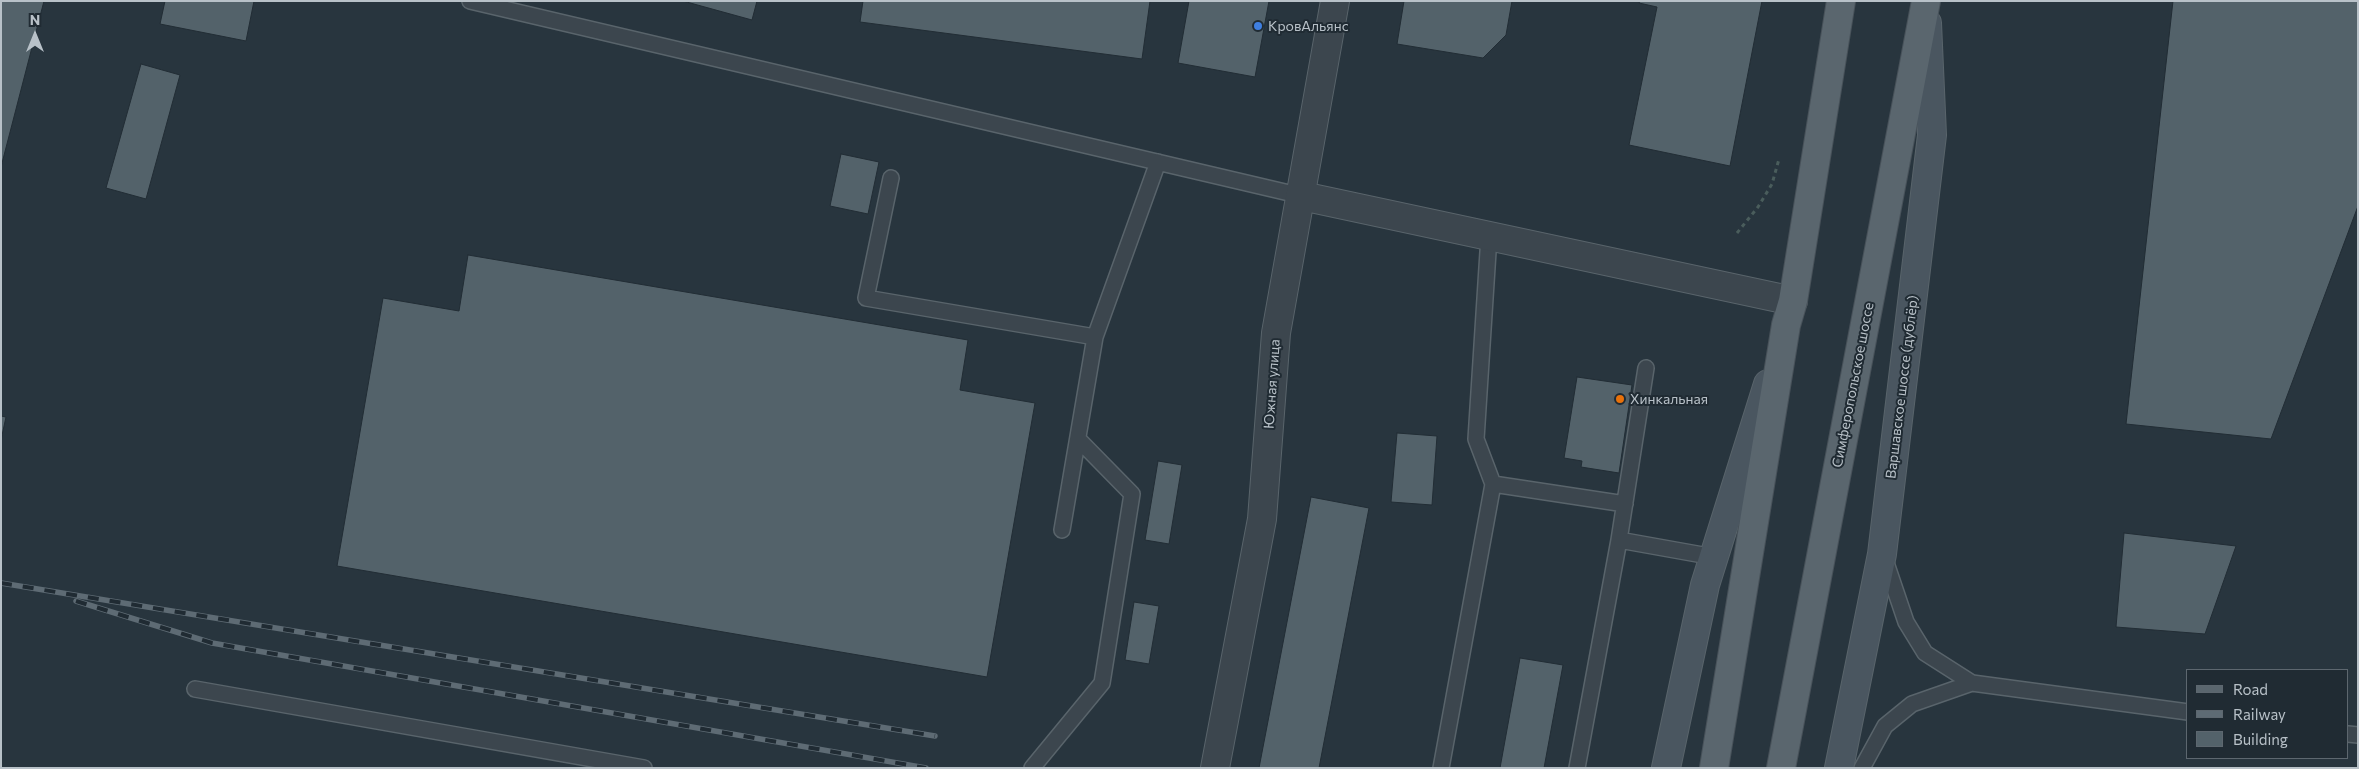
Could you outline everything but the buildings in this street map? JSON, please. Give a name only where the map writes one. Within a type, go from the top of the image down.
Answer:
[{"type":"main road","points":[[1714,768],[1841,1]]},
{"type":"main road","name":"Варшавское шоссе (дублёр)","points":[[1839,768],[1882,554],[1932,134],[1926,2]]},
{"type":"main road","name":"Симферопольское шоссе","points":[[1781,768],[1926,2]]},
{"type":"main road","points":[[1666,768],[1705,585],[1790,313]]},
{"type":"street","name":"Южная улица","points":[[1215,768],[1262,520],[1276,333],[1336,1]]},
{"type":"street","points":[[1302,196],[1489,236],[1790,313]]},
{"type":"lane","points":[[470,1],[1302,196]]},
{"type":"lane","points":[[1062,530],[1095,337],[1158,162]]},
{"type":"lane","points":[[891,178],[866,298],[1095,337]]},
{"type":"lane","points":[[1441,768],[1494,484],[1476,439],[1489,236]]},
{"type":"lane","points":[[1578,768],[1619,540],[1646,368]]},
{"type":"lane","points":[[1032,768],[1102,683],[1132,494],[1078,438]]},
{"type":"lane","points":[[1494,484],[1625,504]]},
{"type":"lane","points":[[1619,540],[1714,557]]},
{"type":"lane","points":[[1882,554],[1906,622],[1925,653],[1972,683],[2186,712]]},
{"type":"lane","points":[[1862,768],[1885,726],[1912,704],[1972,683]]},
{"type":"lane","points":[[195,689],[644,768]]},
{"type":"path","points":[[1737,232],[1758,207],[1772,184],[1780,155]]},
{"type":"railway","points":[[1,583],[935,736]]},
{"type":"railway","points":[[76,601],[212,643],[926,768]]},
{"type":"place","name":"КровАльянс","points":[[1258,26]]},
{"type":"place","name":"Хинкальная","points":[[1620,399]]}]
